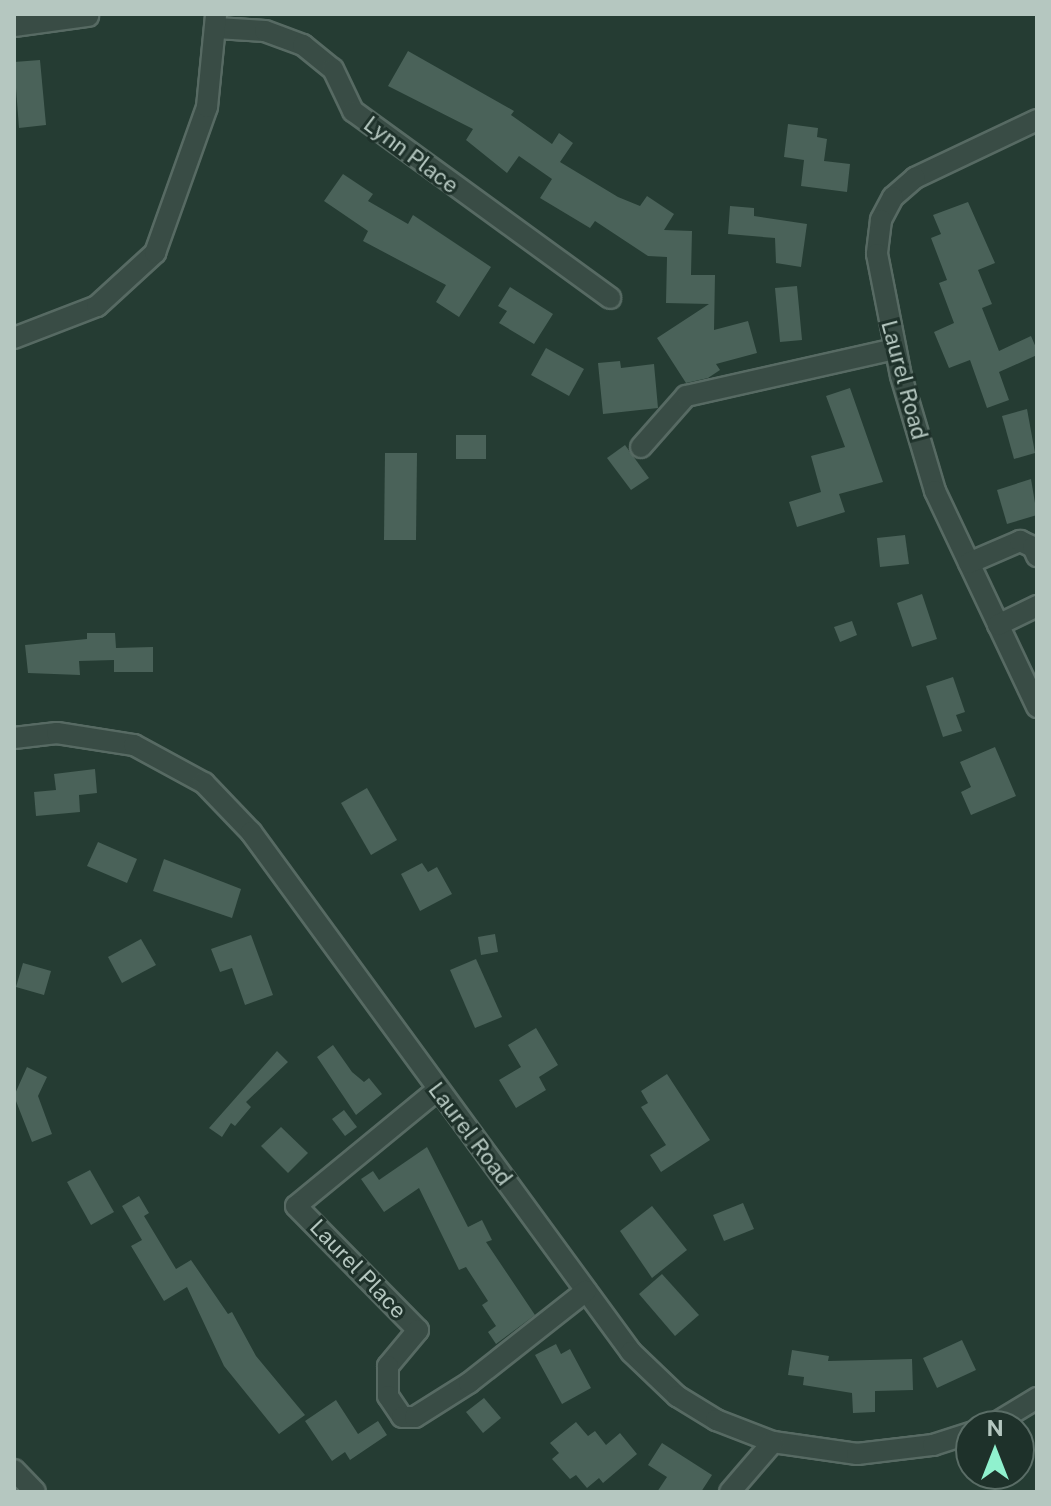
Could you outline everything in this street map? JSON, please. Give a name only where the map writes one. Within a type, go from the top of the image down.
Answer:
[{"type":"street","points":[[14,26],[88,16]]},
{"type":"street","points":[[14,338],[97,306],[155,253],[207,107],[217,21]]},
{"type":"street","name":"Lynn Place","points":[[217,21],[265,31],[303,45],[333,69],[353,111],[610,298]]},
{"type":"street","name":"Laurel Road","points":[[1037,120],[915,178],[893,197],[881,220],[877,254],[894,349],[935,491],[998,625],[1031,680],[1037,707]]},
{"type":"street","points":[[641,447],[686,396],[894,349]]},
{"type":"street","points":[[969,563],[1020,541],[1037,556]]},
{"type":"street","points":[[998,625],[1037,606]]},
{"type":"street","name":"Laurel Road","points":[[14,738],[57,733],[134,745],[204,783],[251,832],[436,1091],[631,1352],[677,1396],[716,1420],[773,1442],[857,1454],[933,1445],[955,1438]]},
{"type":"street","name":"Laurel Place","points":[[436,1091],[296,1206],[418,1330],[388,1366],[388,1396],[402,1417],[415,1417],[469,1383],[586,1291]]},
{"type":"street","points":[[1017,1410],[1037,1398]]},
{"type":"street","points":[[730,1492],[773,1442]]},
{"type":"street","points":[[14,1470],[35,1492]]},
{"type":"building","points":[[408,51],[514,111],[511,115],[552,144],[559,133],[573,143],[560,162],[618,197],[640,206],[647,196],[674,214],[664,230],[692,231],[691,275],[715,275],[714,330],[748,321],[757,353],[716,364],[720,370],[708,378],[686,383],[657,338],[709,304],[666,303],[667,257],[648,256],[595,221],[590,228],[540,198],[552,179],[519,156],[507,173],[466,140],[473,129],[388,86]]},
{"type":"building","points":[[40,60],[46,125],[19,128],[14,62]]},
{"type":"building","points":[[788,124],[818,128],[817,137],[827,139],[824,161],[850,164],[847,192],[801,186],[804,160],[784,157]]},
{"type":"building","points":[[343,174],[373,194],[368,201],[408,224],[413,215],[491,267],[459,317],[436,302],[446,285],[363,241],[368,231],[324,201]]},
{"type":"building","points":[[968,202],[995,263],[978,270],[992,304],[982,308],[999,351],[1031,336],[1037,350],[1037,355],[999,372],[1009,400],[987,408],[970,360],[949,368],[934,332],[954,323],[939,283],[947,280],[931,238],[941,234],[933,215]]},
{"type":"building","points":[[730,206],[754,208],[754,216],[807,224],[801,267],[776,263],[775,238],[728,234]]},
{"type":"building","points":[[797,286],[802,340],[780,342],[775,288]]},
{"type":"building","points":[[510,287],[553,314],[534,344],[499,323],[507,311],[498,306]]},
{"type":"building","points":[[546,348],[584,369],[569,396],[531,375]]},
{"type":"building","points":[[620,361],[621,368],[654,364],[658,408],[603,414],[598,363]]},
{"type":"building","points":[[850,388],[883,482],[839,494],[845,512],[797,527],[789,502],[821,492],[811,456],[845,447],[826,396]]},
{"type":"building","points":[[1027,409],[1035,453],[1014,459],[1002,416]]},
{"type":"building","points":[[456,435],[486,435],[486,459],[456,459]]},
{"type":"building","points":[[625,445],[649,478],[631,490],[607,458]]},
{"type":"building","points":[[385,453],[417,453],[416,540],[384,540]]},
{"type":"building","points":[[1031,479],[1037,515],[1007,524],[997,490]]},
{"type":"building","points":[[905,535],[909,564],[880,567],[877,538]]},
{"type":"building","points":[[922,594],[937,639],[912,647],[897,603]]},
{"type":"building","points":[[852,621],[857,635],[840,642],[834,627]]},
{"type":"building","points":[[87,633],[115,633],[116,648],[153,647],[153,672],[114,672],[114,660],[79,661],[80,675],[28,673],[25,645],[87,639]]},
{"type":"building","points":[[953,677],[965,712],[956,715],[962,731],[943,737],[926,686]]},
{"type":"building","points":[[995,747],[1016,796],[971,815],[961,792],[971,787],[960,762]]},
{"type":"building","points":[[95,769],[97,793],[79,795],[80,812],[36,816],[34,792],[56,790],[54,774]]},
{"type":"building","points":[[367,788],[397,840],[371,855],[341,803]]},
{"type":"building","points":[[98,842],[137,859],[127,883],[87,866]]},
{"type":"building","points":[[164,859],[241,889],[232,918],[153,891]]},
{"type":"building","points":[[422,863],[428,872],[437,867],[452,894],[420,911],[401,874]]},
{"type":"building","points":[[495,934],[498,952],[481,955],[478,937]]},
{"type":"building","points":[[251,935],[273,995],[245,1005],[232,968],[220,972],[211,949]]},
{"type":"building","points":[[141,939],[156,965],[122,983],[108,957]]},
{"type":"building","points":[[476,959],[502,1017],[475,1028],[450,970]]},
{"type":"building","points":[[23,963],[51,971],[44,995],[16,987]]},
{"type":"building","points":[[536,1028],[558,1065],[539,1077],[546,1090],[516,1108],[499,1080],[521,1067],[508,1045]]},
{"type":"building","points":[[333,1045],[352,1072],[364,1082],[369,1078],[382,1094],[356,1115],[317,1057]]},
{"type":"building","points":[[277,1051],[288,1062],[246,1102],[251,1107],[235,1126],[231,1123],[222,1137],[209,1128]]},
{"type":"building","points":[[27,1067],[47,1077],[38,1096],[52,1134],[32,1142],[14,1096]]},
{"type":"building","points":[[667,1074],[710,1140],[661,1172],[650,1155],[666,1145],[641,1107],[648,1103],[641,1091]]},
{"type":"building","points":[[344,1110],[357,1127],[345,1136],[332,1119]]},
{"type":"building","points":[[281,1127],[308,1153],[288,1173],[261,1146]]},
{"type":"building","points":[[427,1147],[468,1227],[482,1220],[492,1240],[486,1242],[535,1315],[496,1344],[488,1332],[496,1326],[482,1305],[488,1301],[466,1267],[459,1270],[419,1188],[384,1212],[361,1179],[373,1171],[379,1180]]},
{"type":"building","points":[[90,1170],[114,1212],[91,1225],[67,1182]]},
{"type":"building","points":[[139,1196],[149,1213],[144,1216],[176,1269],[191,1260],[228,1314],[232,1312],[256,1356],[305,1415],[279,1434],[224,1366],[187,1287],[164,1301],[131,1246],[142,1240],[122,1206]]},
{"type":"building","points":[[743,1203],[754,1229],[724,1241],[713,1215]]},
{"type":"building","points":[[652,1206],[687,1250],[652,1278],[620,1231]]},
{"type":"building","points":[[662,1274],[699,1315],[675,1336],[639,1294]]},
{"type":"building","points":[[962,1340],[976,1370],[937,1388],[923,1358]]},
{"type":"building","points":[[556,1344],[561,1354],[570,1349],[591,1388],[562,1404],[535,1355]]},
{"type":"building","points":[[792,1350],[829,1356],[828,1361],[912,1359],[913,1390],[875,1391],[875,1412],[853,1413],[852,1393],[803,1385],[804,1377],[788,1375]]},
{"type":"building","points":[[484,1398],[501,1418],[483,1433],[466,1412]]},
{"type":"building","points":[[336,1400],[358,1434],[378,1421],[387,1435],[350,1460],[345,1452],[332,1461],[305,1421]]},
{"type":"building","points":[[576,1422],[588,1436],[595,1431],[606,1445],[620,1433],[637,1454],[603,1483],[599,1478],[587,1488],[576,1475],[570,1479],[552,1459],[559,1453],[550,1443]]},
{"type":"building","points":[[662,1443],[712,1475],[701,1492],[657,1492],[667,1477],[648,1465]]}]
